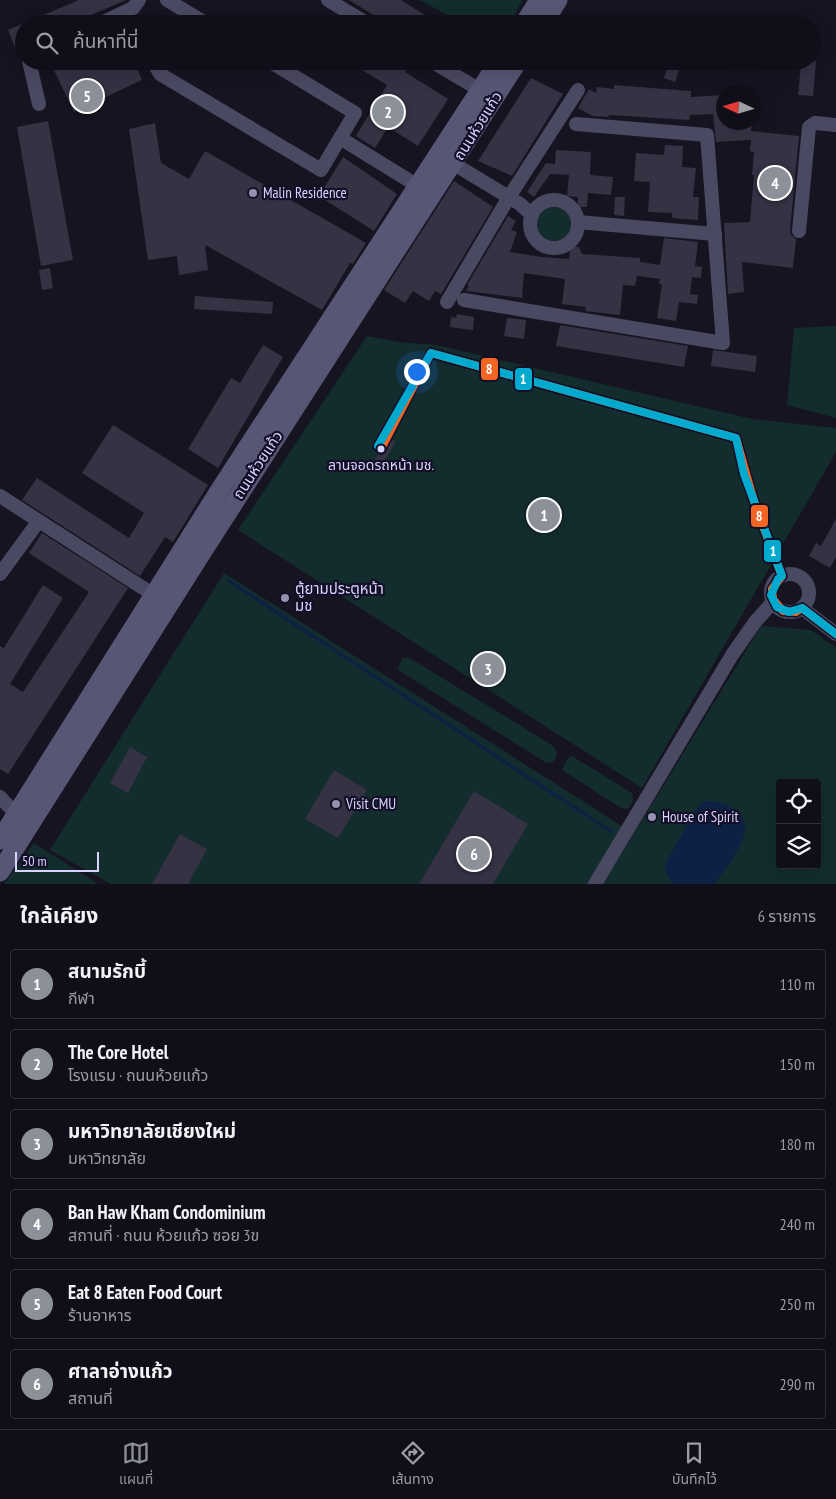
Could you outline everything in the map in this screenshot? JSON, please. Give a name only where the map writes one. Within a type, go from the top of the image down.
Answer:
[{"type":"main road","points":[[530,15],[539,0]]},
{"type":"main road","points":[[549,15],[558,0]]},
{"type":"main road","name":"ถนนห้วยแก้ว","points":[[213,517],[454,164],[487,95],[496,70]]},
{"type":"main road","name":"ถนนห้วยแก้ว","points":[[0,872],[195,546],[418,186],[487,95],[510,70]]},
{"type":"main road","name":"ถนนห้วยแก้ว","points":[[0,840],[154,595],[195,546]]},
{"type":"street","points":[[118,15],[132,8],[138,0]]},
{"type":"street","points":[[167,0],[192,15]]},
{"type":"street","points":[[328,0],[353,15]]},
{"type":"street","points":[[31,70],[40,104]]},
{"type":"street","points":[[158,70],[160,74],[320,170],[355,113],[284,70]]},
{"type":"street","points":[[446,70],[487,95]]},
{"type":"street","points":[[447,302],[509,197],[578,90]]},
{"type":"street","points":[[799,230],[809,127],[815,123],[836,125]]},
{"type":"street","points":[[464,300],[723,343],[707,136],[576,124]]},
{"type":"street","points":[[340,138],[418,186]]},
{"type":"street","points":[[454,164],[509,197],[532,214]]},
{"type":"street","points":[[555,200],[568,204],[573,209],[578,222],[574,237],[569,242],[555,248],[547,246],[535,237],[531,230],[532,214],[542,204],[555,200]]},
{"type":"street","points":[[578,222],[715,234]]},
{"type":"street","points":[[0,496],[154,595]]},
{"type":"street","points":[[0,574],[38,522]]},
{"type":"street","points":[[788,575],[795,575],[806,583],[809,590],[807,602],[802,608],[796,612],[783,611],[774,602],[772,589],[778,579],[788,575]]},
{"type":"street","points":[[595,884],[732,655],[755,622],[774,602]]},
{"type":"street","points":[[802,608],[836,634]]},
{"type":"street","points":[[0,797],[16,814]]},
{"type":"green space","points":[[419,0],[523,0],[514,15],[448,15]]},
{"type":"green space","points":[[554,207],[561,208],[566,212],[570,217],[570,231],[566,236],[561,240],[554,241],[547,240],[542,236],[538,231],[537,224],[538,217],[542,212],[547,208]]},
{"type":"green space","points":[[836,326],[836,418],[787,405],[794,328]]},
{"type":"green space","points":[[367,336],[398,342],[436,345],[752,419],[836,428],[836,452],[642,788],[238,530]]},
{"type":"green space","points":[[224,573],[622,826],[588,884],[111,884],[50,850]]},
{"type":"green space","points":[[761,626],[811,630],[836,648],[836,884],[603,884]]},
{"type":"green space","points":[[408,657],[552,745],[557,751],[555,760],[551,763],[545,762],[398,670],[402,658]]},
{"type":"green space","points":[[572,756],[632,793],[633,800],[631,806],[627,809],[621,808],[562,770],[567,759]]},
{"type":"green space","points":[[34,843],[98,884],[4,884]]},
{"type":"water","points":[[704,801],[722,803],[730,806],[737,812],[743,820],[745,828],[743,838],[733,858],[715,884],[673,884],[665,872],[666,862],[696,810]]},
{"type":"building","points":[[79,0],[126,0],[91,15],[44,15]]},
{"type":"building","points":[[349,0],[401,0],[425,15],[373,15]]},
{"type":"building","points":[[15,27],[15,47],[8,30]]},
{"type":"building","points":[[54,70],[138,70],[142,80],[74,112]]},
{"type":"building","points":[[362,70],[406,70],[405,72],[448,99],[418,146],[388,127],[375,148],[356,136],[387,85]]},
{"type":"building","points":[[667,70],[679,70],[675,82],[664,78]]},
{"type":"building","points":[[800,70],[815,70],[813,96],[798,95]]},
{"type":"building","points":[[531,78],[563,94],[512,176],[478,161]]},
{"type":"building","points":[[614,85],[691,91],[691,97],[716,95],[716,130],[751,130],[799,136],[790,230],[791,235],[796,239],[793,268],[742,262],[744,292],[728,294],[724,223],[750,222],[754,175],[752,175],[754,152],[750,151],[751,140],[716,142],[713,114],[690,115],[689,120],[609,115],[608,117],[593,116],[578,108],[589,89],[596,93],[597,87],[614,89]]},
{"type":"building","points":[[48,121],[73,260],[41,266],[17,127]]},
{"type":"building","points":[[155,123],[161,163],[189,179],[205,151],[366,243],[353,264],[350,263],[322,310],[205,245],[208,270],[179,275],[177,256],[148,260],[129,129]]},
{"type":"building","points":[[665,145],[683,146],[682,167],[696,168],[693,197],[699,197],[698,220],[672,218],[672,213],[648,212],[650,182],[634,181],[636,153],[664,155]]},
{"type":"building","points":[[556,150],[591,152],[590,175],[613,177],[611,195],[588,193],[587,207],[578,207],[578,197],[567,196],[569,175],[550,174],[534,197],[527,192],[546,163],[555,164]]},
{"type":"building","points":[[343,157],[397,194],[374,231],[325,200],[330,192],[324,188]]},
{"type":"building","points":[[454,181],[493,207],[441,294],[435,291],[429,301],[413,291],[405,303],[384,290]]},
{"type":"building","points":[[615,197],[625,197],[624,216],[614,215]]},
{"type":"building","points":[[508,216],[516,221],[511,230],[517,232],[510,252],[542,257],[569,259],[570,246],[579,247],[582,254],[640,258],[640,262],[660,265],[664,238],[698,242],[695,266],[702,267],[701,278],[692,277],[690,294],[698,295],[697,304],[679,302],[676,321],[657,318],[662,284],[659,284],[660,279],[637,276],[635,286],[623,285],[620,315],[585,311],[586,307],[562,304],[565,279],[524,273],[522,298],[466,291],[469,286],[467,285]]},
{"type":"building","points":[[50,268],[53,288],[42,290],[39,270]]},
{"type":"building","points":[[195,296],[273,302],[272,314],[194,309]]},
{"type":"building","points":[[457,314],[474,317],[473,330],[450,327],[451,317],[456,318]]},
{"type":"building","points":[[507,318],[526,320],[524,339],[504,336]]},
{"type":"building","points":[[560,325],[688,346],[684,367],[556,346]]},
{"type":"building","points":[[263,345],[283,357],[218,468],[188,449],[231,378],[240,383]]},
{"type":"building","points":[[713,350],[757,356],[755,372],[711,366]]},
{"type":"building","points":[[113,425],[208,485],[173,542],[165,537],[140,576],[22,500],[37,478],[129,538],[144,513],[82,473]]},
{"type":"building","points":[[388,438],[396,441],[383,464],[375,460]]},
{"type":"building","points":[[836,519],[836,557],[830,568],[809,556],[816,543],[821,546]]},
{"type":"building","points":[[42,533],[128,588],[8,774],[0,769],[0,646],[4,648],[43,585],[63,598],[10,684],[23,692],[89,592],[29,553]]},
{"type":"building","points":[[130,747],[147,757],[128,793],[110,783]]},
{"type":"building","name":"Visit CMU","points":[[334,770],[367,790],[338,838],[305,819]]},
{"type":"building","points":[[474,791],[528,824],[493,884],[419,884]]},
{"type":"building","points":[[180,834],[207,849],[188,884],[152,884]]},
{"type":"waterway","points":[[229,581],[612,832]]},
{"type":"transit line","name":"8","points":[[381,449],[431,353],[736,438],[756,508],[782,576],[772,589],[773,599],[783,611],[796,612],[802,608],[836,634]]},
{"type":"transit line","name":"1","points":[[381,449],[378,446],[431,353],[736,438],[744,474],[782,576],[778,579],[771,595],[777,607],[789,612],[802,608],[836,634]]},
{"type":"place","name":"Eat 8 Eaten Food Court","points":[[87,96]]},
{"type":"place","name":"The Core Hotel","points":[[388,112]]},
{"type":"place","name":"Ban Haw Kham Condominium","points":[[775,183]]},
{"type":"place","name":"Malin Residence","points":[[253,193]]},
{"type":"place","name":"ลานจอดรถหน้า มช.","points":[[381,449]]},
{"type":"place","name":"สนามรักบี้","points":[[544,515]]},
{"type":"place","name":"ตู้ยามประตูหน้า มช","points":[[285,598]]},
{"type":"place","name":"มหาวิทยาลัยเชียงใหม่","points":[[488,669]]},
{"type":"place","name":"Visit CMU","points":[[336,804]]},
{"type":"place","name":"House of Spirit","points":[[652,817]]},
{"type":"place","name":"ศาลาอ่างแก้ว","points":[[474,854]]}]
